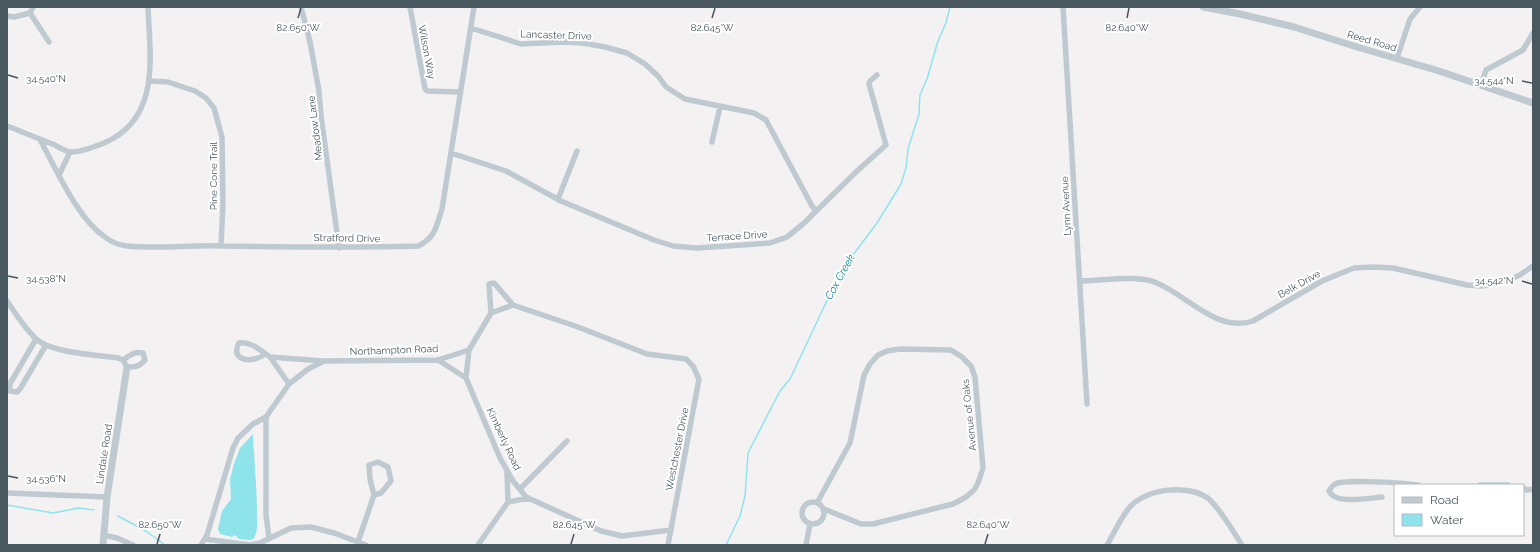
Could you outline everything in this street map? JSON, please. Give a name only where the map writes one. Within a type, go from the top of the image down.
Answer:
[{"type":"street","points":[[7,126],[70,152],[83,150],[113,139],[128,127],[142,107],[150,81],[148,7]]},
{"type":"street","name":"Meadow Lane","points":[[301,7],[310,42],[319,91],[339,248]]},
{"type":"street","name":"Wilson Way","points":[[410,7],[425,89],[427,91],[460,92]]},
{"type":"street","name":"Stratford Drive","points":[[40,140],[82,213],[94,229],[113,242],[133,246],[339,248],[418,246],[433,236],[442,209],[474,7]]},
{"type":"street","name":"Lynn Avenue","points":[[1064,7],[1086,404]]},
{"type":"street","name":"Reed Road","points":[[1203,7],[1294,27],[1397,58],[1533,103]]},
{"type":"street","points":[[1397,58],[1410,19],[1420,7]]},
{"type":"street","points":[[7,16],[14,17],[31,10],[49,42]]},
{"type":"street","name":"Lancaster Drive","points":[[471,28],[521,44],[565,42],[583,43],[627,53],[644,64],[658,76],[666,87],[685,99],[754,114],[766,120],[816,211]]},
{"type":"street","points":[[1481,85],[1486,70],[1523,50],[1533,33]]},
{"type":"street","name":"Terrace Drive","points":[[450,153],[506,172],[558,199],[654,240],[673,246],[687,248],[770,243],[787,237],[886,145],[869,84],[870,81],[877,75]]},
{"type":"street","name":"Pine Cone Trail","points":[[150,81],[168,82],[195,90],[206,98],[214,108],[222,136],[223,204],[221,246]]},
{"type":"street","points":[[712,142],[720,107]]},
{"type":"street","points":[[558,199],[577,151]]},
{"type":"street","points":[[59,175],[70,152]]},
{"type":"street","name":"Belk Drive","points":[[1080,282],[1142,279],[1157,282],[1205,313],[1231,323],[1243,324],[1253,321],[1322,281],[1354,268],[1393,268],[1467,285],[1482,286],[1506,281],[1520,275],[1533,266]]},
{"type":"street","points":[[438,360],[466,378],[470,350],[491,313],[489,284],[494,282],[513,305],[491,313]]},
{"type":"street","points":[[7,301],[36,339],[46,345],[61,350],[123,360],[132,353],[138,352],[143,353],[145,360],[136,367],[127,367],[123,360]]},
{"type":"street","name":"Westchester Drive","points":[[513,305],[578,327],[647,354],[686,360],[693,366],[699,379],[668,545]]},
{"type":"street","points":[[36,339],[11,382],[9,388],[10,391],[17,392],[20,389],[46,345]]},
{"type":"street","points":[[268,355],[256,360],[249,360],[242,358],[238,353],[237,348],[239,343],[244,342],[268,355],[289,384]]},
{"type":"street","name":"Avenue of Oaks","points":[[817,503],[850,443],[864,375],[870,364],[878,356],[887,351],[900,349],[951,350],[962,357],[971,366],[977,391],[982,468],[978,483],[974,490],[966,498],[953,504],[873,524],[861,524],[824,509]]},
{"type":"street","name":"Northampton Road","points":[[268,355],[324,361],[438,360],[470,350]]},
{"type":"street","name":"Northampton Road","points":[[202,545],[233,448],[238,438],[253,424],[266,417],[289,384],[308,369],[324,361]]},
{"type":"street","name":"Lindale Road","points":[[103,545],[107,497],[127,367]]},
{"type":"street","name":"Kimberly Road","points":[[466,378],[500,458],[507,471],[526,497],[601,531],[622,536],[671,530]]},
{"type":"street","points":[[266,417],[266,515],[269,538]]},
{"type":"street","points":[[520,489],[567,441]]},
{"type":"street","points":[[358,542],[374,495],[370,479],[369,465],[378,462],[388,467],[391,481],[381,493],[374,495]]},
{"type":"street","points":[[478,545],[508,502],[507,471]]},
{"type":"street","points":[[1382,497],[1337,499],[1330,495],[1329,491],[1335,484],[1343,482],[1381,482],[1406,484]]},
{"type":"street","points":[[1107,545],[1129,507],[1144,496],[1162,491],[1183,489],[1201,494],[1210,500],[1218,509],[1242,545]]},
{"type":"street","points":[[7,493],[107,497]]},
{"type":"street","points":[[508,502],[530,498]]},
{"type":"street","points":[[817,503],[824,509],[821,520],[818,523],[810,524],[803,519],[802,511],[807,504],[817,503]]},
{"type":"street","points":[[806,545],[810,524]]},
{"type":"street","points":[[205,539],[250,545],[290,528],[311,528],[334,533],[366,545]]},
{"type":"street","points":[[103,535],[117,538],[133,545]]},
{"type":"water","points":[[253,434],[257,494],[257,531],[255,537],[250,540],[239,539],[235,535],[232,537],[220,534],[218,529],[222,511],[231,499],[230,479],[234,464],[240,448]]},
{"type":"waterway","name":"Cox Creek","points":[[726,545],[740,516],[745,496],[748,453],[780,391],[790,379],[832,290],[850,259],[877,223],[901,184],[906,168],[908,149],[919,114],[920,95],[927,79],[950,7]]},
{"type":"waterway","points":[[7,505],[53,513],[79,508],[94,510]]},
{"type":"waterway","points":[[118,516],[146,531],[165,545]]}]
